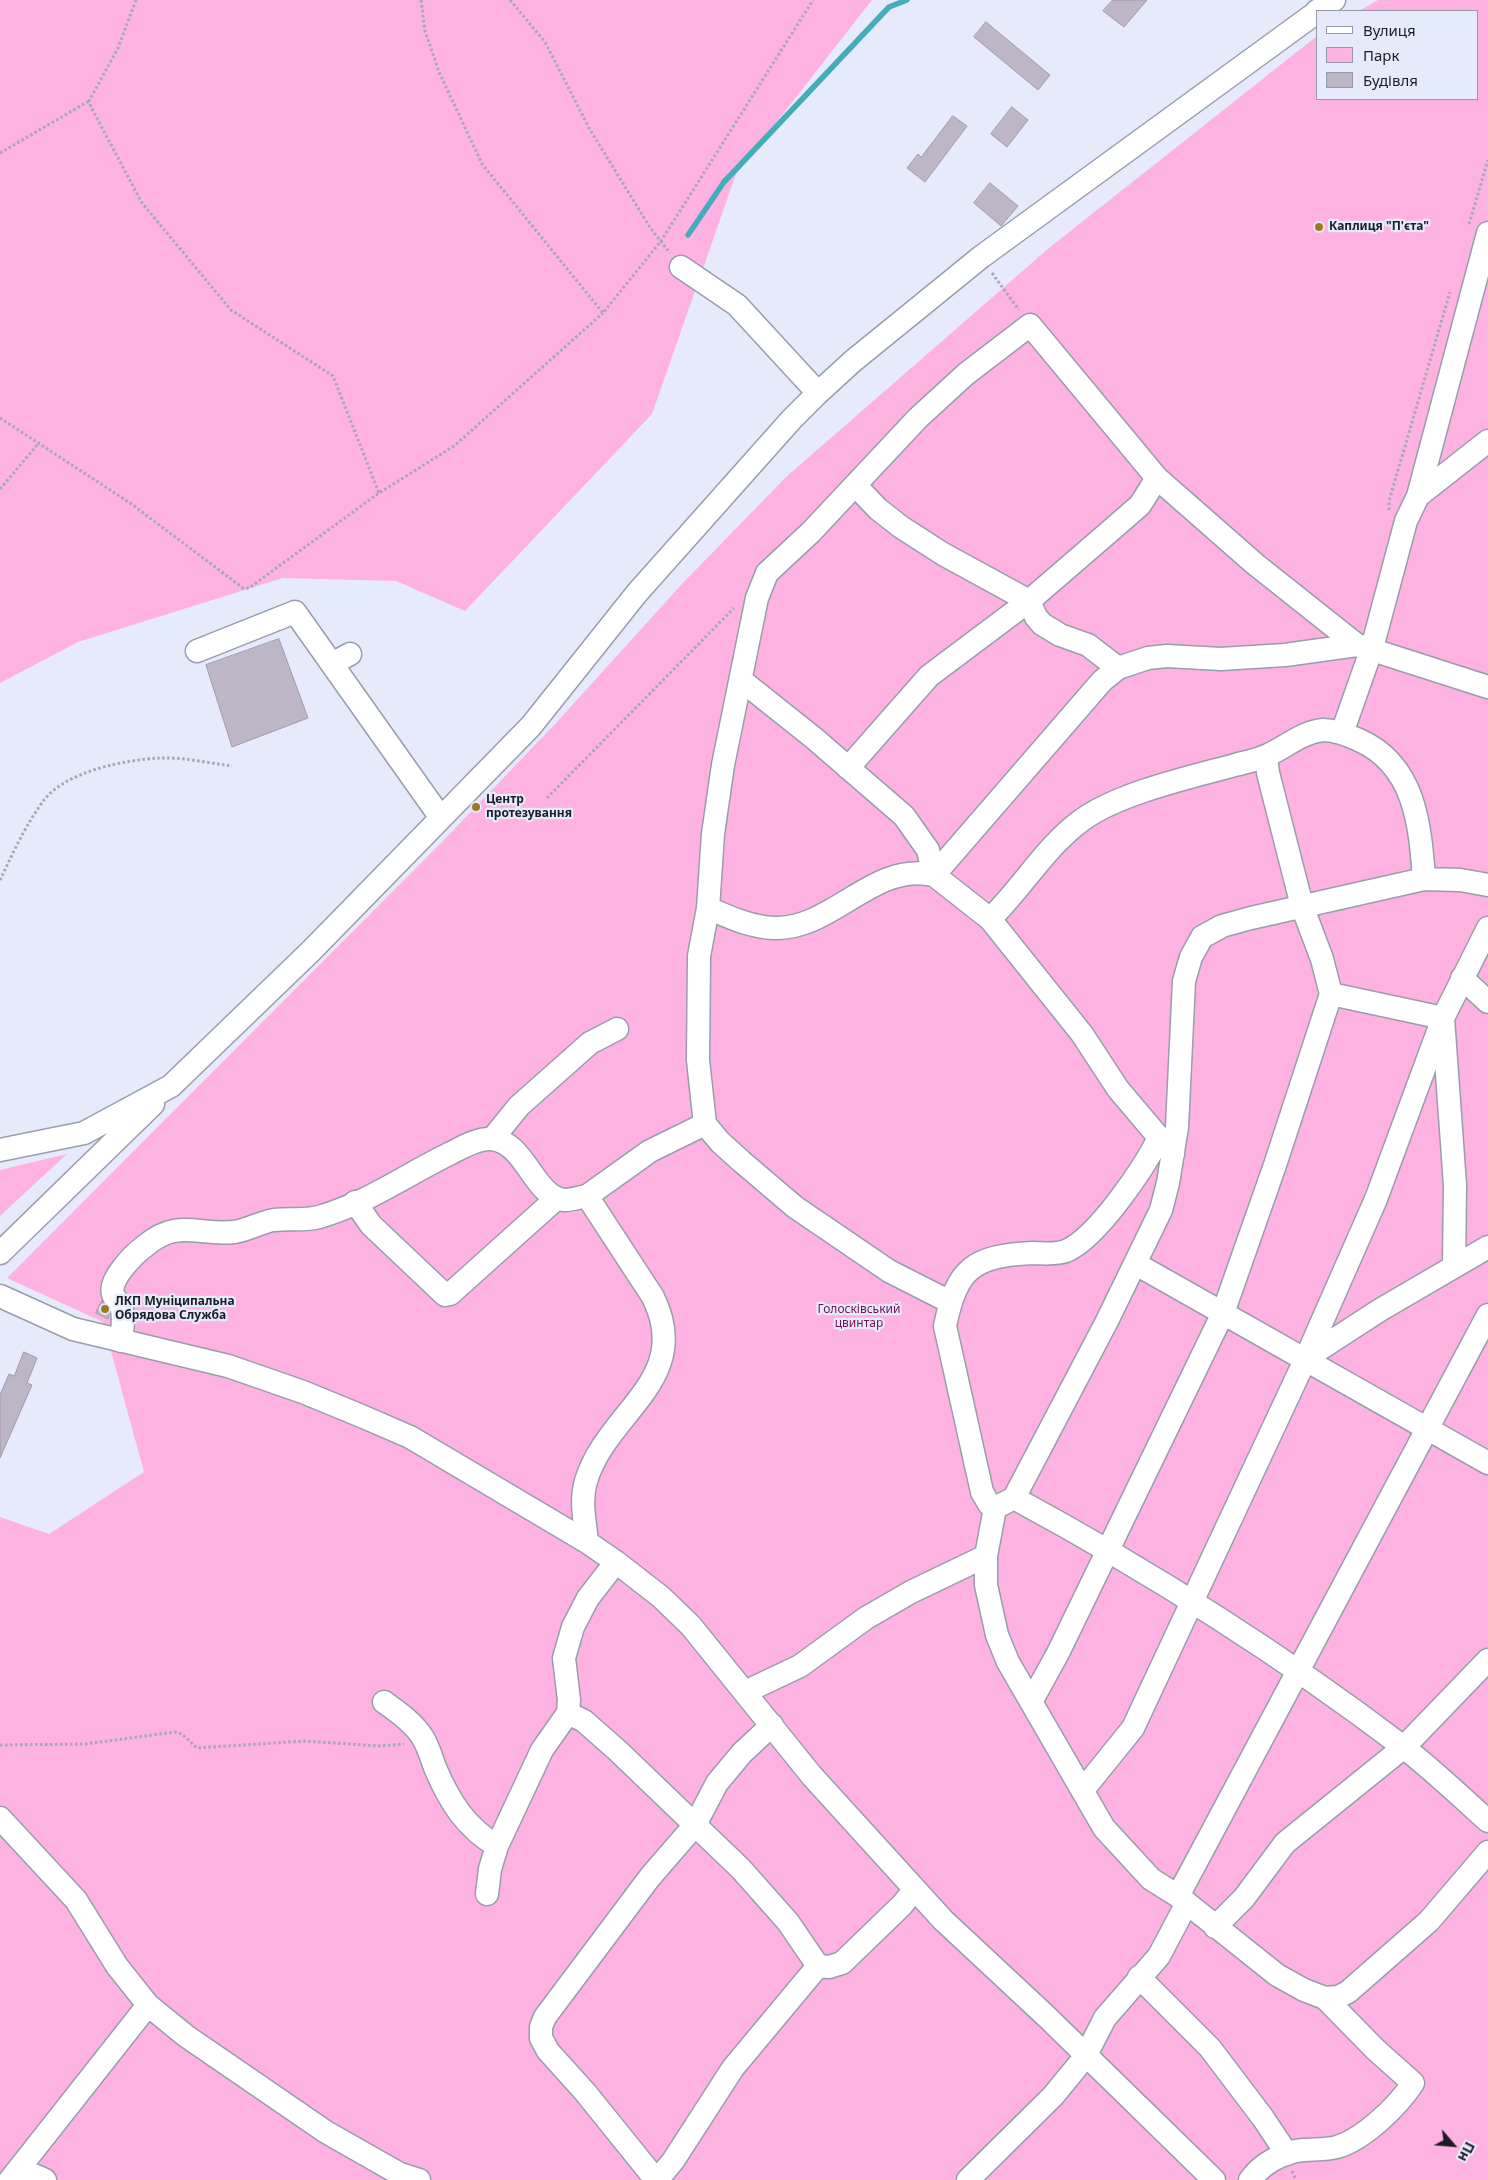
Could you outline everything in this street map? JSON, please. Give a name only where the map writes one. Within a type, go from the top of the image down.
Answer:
[{"type":"street","points":[[1319,10],[1334,0]]},
{"type":"street","points":[[0,1253],[311,951],[531,726],[637,592],[818,392],[853,361],[981,257],[1316,12]]},
{"type":"street","points":[[1342,733],[1365,646],[1406,521],[1418,496],[1478,230]]},
{"type":"street","points":[[680,267],[737,305],[818,392]]},
{"type":"street","points":[[950,1302],[889,1271],[795,1207],[720,1142],[705,1124],[698,1068],[698,984],[700,956],[708,908],[714,826],[723,765],[757,598],[768,573],[918,418],[966,374],[1030,325],[1157,478],[1256,564],[1365,646],[1488,687]]},
{"type":"street","points":[[1418,496],[1488,440]]},
{"type":"street","points":[[848,768],[929,676],[1029,601],[1131,513],[1146,496],[1157,478]]},
{"type":"street","points":[[855,485],[878,510],[901,527],[943,554],[1029,601],[1036,617],[1042,624],[1060,635],[1088,645],[1118,668]]},
{"type":"street","points":[[197,651],[295,612],[341,659],[441,818]]},
{"type":"street","points":[[934,875],[1102,681],[1118,668],[1148,658],[1167,656],[1221,659],[1285,655],[1365,646]]},
{"type":"street","points":[[741,680],[884,796],[916,831],[928,850],[934,875]]},
{"type":"street","points":[[990,920],[1010,900],[1058,842],[1082,820],[1105,806],[1195,776],[1266,756],[1306,734],[1323,730],[1342,733],[1367,744],[1381,752],[1394,764],[1405,782],[1414,805],[1421,835],[1424,879]]},
{"type":"street","points":[[1030,1702],[1058,1653],[1223,1313],[1275,1165],[1331,994],[1322,959],[1302,906],[1268,773],[1266,756]]},
{"type":"street","points":[[708,908],[742,922],[773,928],[788,927],[814,918],[884,880],[902,873],[917,871],[934,875],[990,920],[1082,1034],[1118,1089],[1167,1154]]},
{"type":"street","points":[[1250,2180],[1268,2164],[1287,2154],[1337,2147],[1351,2141],[1368,2130],[1388,2112],[1413,2082],[1370,2044],[1325,1998],[1304,1990],[1277,1975],[1182,1900],[1151,1880],[1104,1828],[1084,1790],[1066,1765],[1008,1662],[997,1635],[986,1585],[986,1556],[1005,1503],[1136,1264],[1161,1210],[1167,1154],[1179,1103],[1184,981],[1196,946],[1202,937],[1222,926],[1424,879],[1460,880],[1488,885]]},
{"type":"street","points":[[1084,1790],[1133,1728],[1306,1358],[1376,1199],[1443,1018],[1488,928]]},
{"type":"street","points":[[1462,978],[1488,1002]]},
{"type":"street","points":[[1331,994],[1443,1018]]},
{"type":"street","points":[[1443,1018],[1455,1185],[1454,1266]]},
{"type":"street","points":[[121,1341],[123,1312],[112,1294],[112,1287],[127,1263],[146,1245],[162,1234],[178,1228],[235,1232],[277,1220],[302,1220],[319,1217],[355,1202],[461,1148],[493,1138],[519,1106],[590,1043],[618,1029]]},
{"type":"street","points":[[0,1150],[84,1132],[171,1086]]},
{"type":"street","points":[[493,1138],[516,1153],[544,1188],[558,1198],[571,1199],[587,1196],[650,1151],[705,1124]]},
{"type":"street","points":[[1167,1154],[1145,1164],[1132,1184],[1082,1241],[1058,1254],[1003,1256],[971,1266],[957,1285],[950,1302],[945,1326],[982,1492],[989,1504],[1005,1503],[1108,1549],[1298,1672],[1404,1747],[1488,1821]]},
{"type":"street","points":[[587,1196],[653,1297],[661,1313],[664,1335],[664,1349],[660,1367],[594,1460],[586,1481],[582,1501],[587,1542]]},
{"type":"street","points":[[355,1202],[371,1225],[405,1255],[445,1295],[450,1294],[558,1198]]},
{"type":"street","points":[[1306,1358],[1488,1247]]},
{"type":"street","points":[[1136,1264],[1306,1358],[1488,1463]]},
{"type":"street","points":[[0,1296],[73,1329],[228,1366],[359,1414],[410,1437],[587,1542],[616,1562],[661,1597],[691,1626],[812,1776],[914,1890],[1214,2180]]},
{"type":"street","points":[[968,2180],[1053,2096],[1086,2057],[1105,2018],[1159,1956],[1182,1900],[1298,1672],[1488,1315]]},
{"type":"street","points":[[745,1692],[800,1666],[866,1618],[911,1592],[986,1556]]},
{"type":"street","points":[[487,1894],[490,1869],[497,1846],[542,1750],[568,1713],[569,1700],[564,1658],[567,1642],[581,1609],[616,1562]]},
{"type":"street","points":[[1216,1927],[1244,1898],[1285,1843],[1404,1747],[1488,1660]]},
{"type":"street","points":[[384,1702],[408,1722],[424,1739],[451,1802],[476,1832],[497,1846]]},
{"type":"street","points":[[568,1713],[584,1721],[740,1869],[788,1922],[818,1966]]},
{"type":"street","points":[[772,1725],[742,1753],[718,1783],[695,1825],[650,1877],[545,2017],[541,2027],[541,2038],[548,2051],[585,2092],[657,2180],[673,2161],[733,2068],[818,1966]]},
{"type":"street","points":[[0,1818],[76,1900],[117,1966],[148,2005],[186,2036],[326,2132],[400,2174],[419,2180]]},
{"type":"street","points":[[1325,1998],[1338,1997],[1348,1992],[1387,1960],[1429,1921],[1488,1852]]},
{"type":"street","points":[[818,1966],[829,1967],[842,1963],[902,1905],[914,1890]]},
{"type":"street","points":[[1139,1977],[1210,2048],[1263,2118],[1287,2154]]},
{"type":"street","points":[[44,2180],[15,2174],[148,2005]]},
{"type":"path","points":[[0,153],[89,101],[118,48],[136,0]]},
{"type":"path","points":[[421,0],[425,31],[440,72],[482,164],[603,313]]},
{"type":"path","points":[[510,0],[546,42],[589,128],[651,229],[680,267]]},
{"type":"path","points":[[0,418],[130,503],[245,589],[258,584],[379,493],[454,446],[603,313],[661,241],[813,0]]},
{"type":"path","points":[[89,101],[142,203],[231,310],[332,376],[379,493]]},
{"type":"path","points":[[1478,230],[1488,160]]},
{"type":"path","points":[[992,273],[1030,325]]},
{"type":"path","points":[[1406,521],[1392,515],[1389,511],[1389,501],[1452,283]]},
{"type":"path","points":[[0,489],[38,444]]},
{"type":"path","points":[[548,798],[740,602]]},
{"type":"path","points":[[0,880],[16,846],[45,799],[75,776],[118,764],[161,758],[232,766]]},
{"type":"path","points":[[0,1745],[85,1744],[175,1732],[182,1734],[198,1748],[304,1741],[395,1747],[424,1739]]},
{"type":"green space","points":[[0,0],[872,0],[736,174],[652,414],[465,611],[396,581],[283,578],[78,642],[0,683]]},
{"type":"green space","name":"Голосківський цвинтар","points":[[1378,0],[1488,0],[1488,2180],[0,2180],[0,1517],[49,1534],[144,1472],[103,1322],[7,1278],[438,846],[557,722],[681,585],[786,477],[1049,248],[1316,37],[1316,100],[1478,100],[1478,10],[1361,10]]},
{"type":"green space","points":[[67,1154],[0,1216],[0,1170]]},
{"type":"building","points":[[1113,0],[1147,0],[1124,27],[1103,11]]},
{"type":"building","points":[[986,22],[1050,75],[1038,90],[974,37]]},
{"type":"building","points":[[1012,107],[1028,120],[1007,147],[991,134]]},
{"type":"building","points":[[953,116],[967,126],[925,182],[907,168],[918,154],[921,157]]},
{"type":"building","points":[[990,183],[1018,206],[1001,226],[974,203]]},
{"type":"building","points":[[279,639],[308,718],[232,747],[206,665]]},
{"type":"building","points":[[102,1301],[109,1312],[108,1319],[96,1313]]},
{"type":"building","points":[[24,1352],[37,1358],[27,1383],[32,1385],[0,1458],[0,1395],[9,1374],[14,1376]]},
{"type":"waterway","points":[[688,235],[724,182],[889,7],[907,0]]},
{"type":"place","name":"Каплиця \"П'єта\"","points":[[1319,227]]},
{"type":"place","name":"Центр протезування","points":[[476,807]]},
{"type":"place","name":"ЛКП Муніципальна Обрядова Служба","points":[[105,1309]]}]
